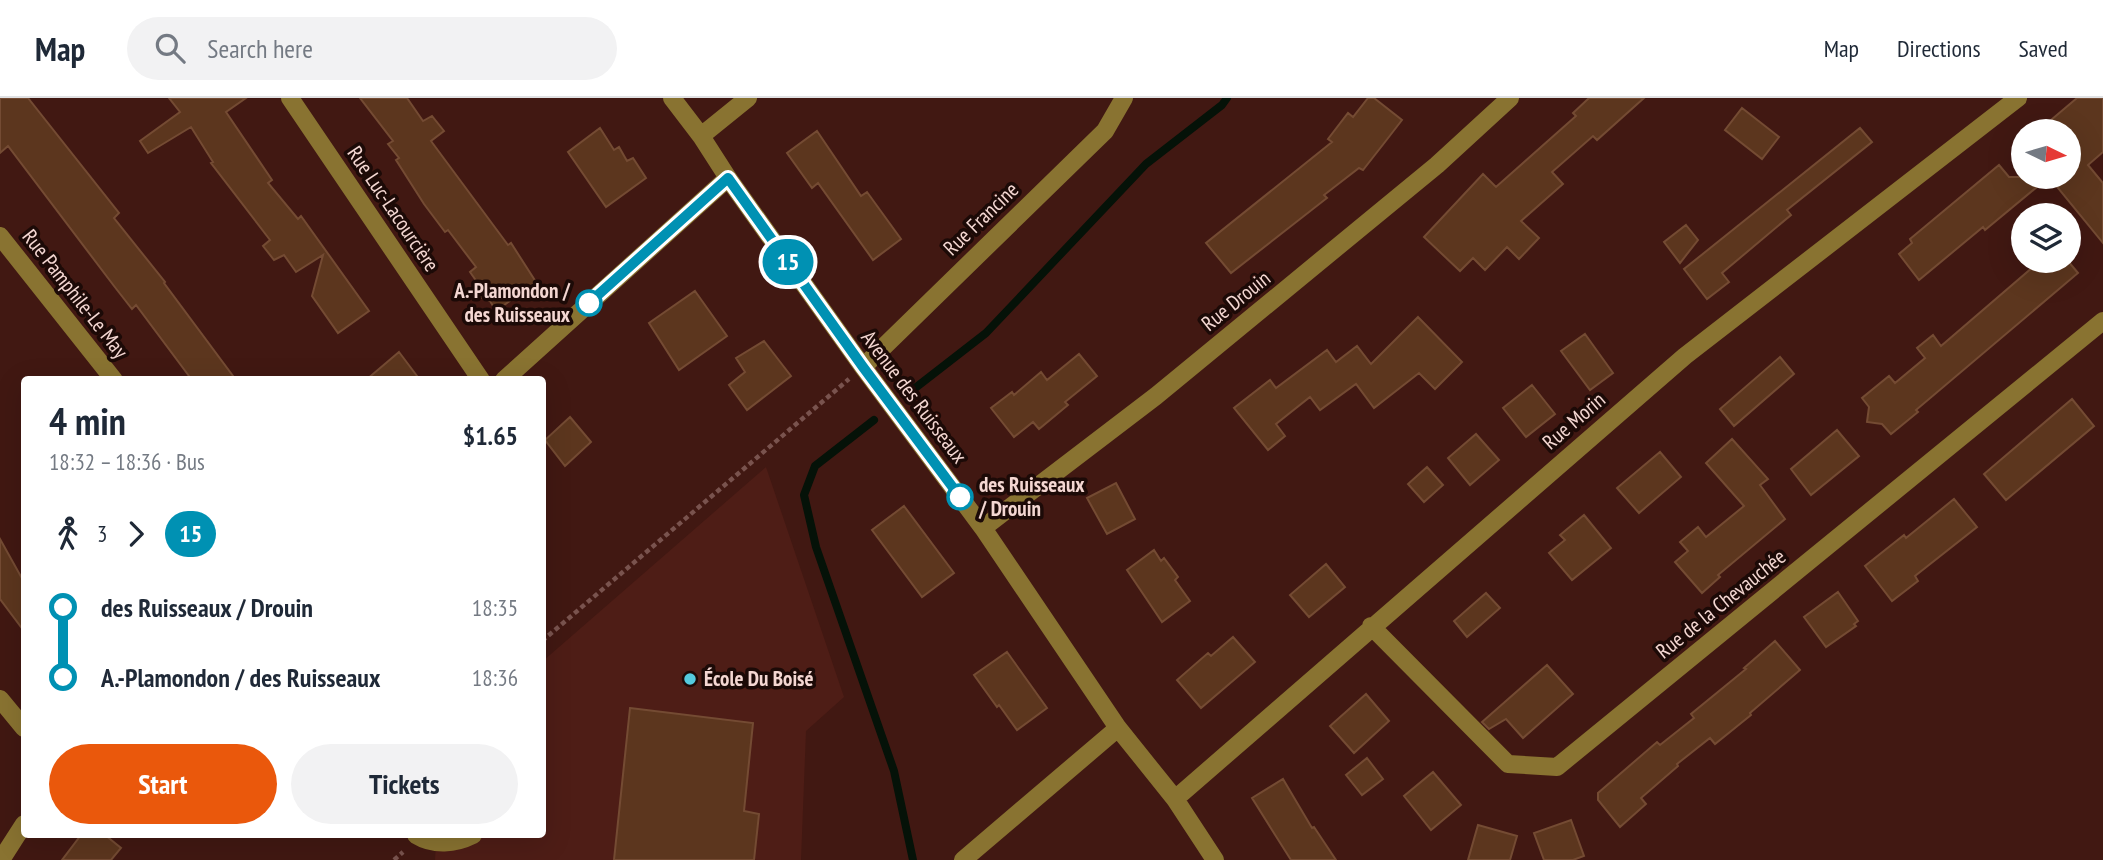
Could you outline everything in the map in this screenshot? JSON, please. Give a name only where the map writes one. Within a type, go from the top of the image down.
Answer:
[{"type":"street","name":"Rue Luc-Lacourcière","points":[[290,98],[478,376]]},
{"type":"street","name":"Avenue des Ruisseaux","points":[[671,98],[701,136],[863,367],[983,528],[1118,728],[1175,799],[1215,860]]},
{"type":"street","points":[[701,136],[748,98]]},
{"type":"street","name":"Rue Francine","points":[[863,367],[1105,131],[1124,98]]},
{"type":"street","name":"Rue Drouin","points":[[983,528],[1156,396],[1437,165],[1510,98]]},
{"type":"street","name":"Rue Morin","points":[[1175,799],[1685,355],[2018,98]]},
{"type":"street","points":[[508,376],[728,178]]},
{"type":"street","name":"Rue Pamphile-Le May","points":[[0,236],[111,376]]},
{"type":"street","name":"Rue de la Chevauchée","points":[[1371,626],[1507,764],[1557,767],[2103,321]]},
{"type":"street","points":[[0,699],[21,724]]},
{"type":"street","points":[[962,860],[1118,728]]},
{"type":"street","points":[[1,860],[21,829]]},
{"type":"street","points":[[425,838],[436,842],[454,842],[465,838]]},
{"type":"path","points":[[546,639],[863,367]]},
{"type":"shaded area","name":"École Du Boisé","points":[[766,467],[844,697],[806,731],[801,860],[435,860],[436,842],[457,838],[546,838],[546,658]]},
{"type":"building","points":[[0,98],[28,98],[119,213],[114,218],[165,282],[233,376],[189,376],[136,305],[132,309],[8,146],[0,153]]},
{"type":"building","points":[[169,98],[246,98],[226,112],[272,180],[268,183],[298,219],[301,216],[369,311],[338,333],[312,296],[323,255],[296,272],[284,255],[274,260],[263,246],[270,240],[211,163],[213,162],[191,127],[148,153],[140,141],[180,112]]},
{"type":"building","points":[[360,98],[407,98],[423,121],[432,116],[444,131],[431,141],[508,245],[511,243],[536,282],[496,311],[490,301],[482,298],[476,289],[477,282],[470,272],[476,267],[424,204],[396,160],[399,158],[388,144],[393,141]]},
{"type":"building","points":[[1368,98],[1374,98],[1402,120],[1385,142],[1363,170],[1359,168],[1324,195],[1327,198],[1231,273],[1206,243],[1332,142],[1328,139],[1348,113],[1353,117]]},
{"type":"building","points":[[1589,98],[1644,98],[1597,140],[1593,136],[1552,172],[1563,184],[1521,221],[1539,238],[1519,259],[1507,247],[1485,270],[1473,258],[1460,271],[1424,237],[1483,174],[1496,187],[1576,116],[1573,113]]},
{"type":"building","points":[[2077,98],[2103,98],[2103,152],[2088,165],[2103,183],[2103,243],[2081,216],[2081,203],[2070,203],[2059,189],[2081,189],[2081,119],[2052,119]]},
{"type":"building","points":[[1742,108],[1779,137],[1762,159],[1725,130]]},
{"type":"building","points":[[600,128],[614,150],[619,147],[627,161],[633,158],[646,178],[606,207],[568,152]]},
{"type":"building","points":[[1860,128],[1872,142],[1787,210],[1791,215],[1722,273],[1729,282],[1707,299],[1684,269]]},
{"type":"building","points":[[817,131],[861,196],[867,192],[901,239],[873,260],[818,183],[812,188],[787,153]]},
{"type":"building","points":[[1999,165],[2011,177],[2011,189],[2035,189],[2018,203],[2011,203],[2011,208],[1985,230],[1983,227],[1919,280],[1899,254],[1912,243],[1910,239]]},
{"type":"building","points":[[1686,225],[1698,240],[1680,263],[1664,242]]},
{"type":"building","points":[[2026,273],[2078,273],[1891,434],[1882,424],[1867,422],[1869,407],[1862,398],[1889,376],[1895,383],[1925,358],[1917,348],[1933,335],[1941,346]]},
{"type":"building","points":[[695,291],[727,336],[679,370],[649,323]]},
{"type":"building","points":[[1418,317],[1462,362],[1435,389],[1419,373],[1374,408],[1356,384],[1320,410],[1310,397],[1276,424],[1285,436],[1268,450],[1234,408],[1270,380],[1276,388],[1327,350],[1336,362],[1357,346],[1371,364]]},
{"type":"building","points":[[1585,334],[1613,373],[1590,390],[1561,351]]},
{"type":"building","points":[[764,341],[791,376],[747,410],[729,385],[745,372],[736,358]]},
{"type":"building","points":[[399,352],[417,376],[371,376]]},
{"type":"building","points":[[1079,354],[1097,376],[1065,402],[1068,405],[1039,429],[1033,422],[1014,437],[991,408],[1012,392],[1014,395],[1041,372],[1047,380]]},
{"type":"building","points":[[1780,357],[1794,374],[1734,426],[1720,409]]},
{"type":"building","points":[[1532,385],[1555,414],[1526,437],[1503,408]]},
{"type":"building","points":[[2072,399],[2094,426],[2006,500],[1984,474]]},
{"type":"building","points":[[570,417],[591,442],[565,466],[546,439]]},
{"type":"building","points":[[1837,430],[1859,456],[1811,495],[1791,469]]},
{"type":"building","points":[[1476,434],[1499,460],[1470,485],[1448,458]]},
{"type":"building","points":[[1732,439],[1768,479],[1760,485],[1785,519],[1718,575],[1720,577],[1702,593],[1675,562],[1688,551],[1680,542],[1698,527],[1706,537],[1744,506],[1706,463]]},
{"type":"building","points":[[1660,452],[1681,477],[1639,513],[1617,488]]},
{"type":"building","points":[[1427,467],[1443,485],[1424,502],[1408,484]]},
{"type":"building","points":[[1116,483],[1135,519],[1107,534],[1087,498]]},
{"type":"building","points":[[1954,499],[1977,527],[1915,576],[1918,581],[1892,601],[1865,566],[1904,535],[1906,538]]},
{"type":"building","points":[[904,506],[954,573],[922,597],[872,530]]},
{"type":"building","points":[[1584,515],[1611,548],[1572,580],[1549,553],[1565,540],[1560,535]]},
{"type":"building","points":[[0,539],[21,577],[21,627],[0,599]]},
{"type":"building","points":[[1154,550],[1161,561],[1164,558],[1178,577],[1175,580],[1190,601],[1162,622],[1127,570]]},
{"type":"building","points":[[1326,564],[1345,587],[1309,617],[1290,595]]},
{"type":"building","points":[[1838,592],[1858,621],[1854,624],[1856,626],[1826,647],[1804,617]]},
{"type":"building","points":[[1486,593],[1500,608],[1467,637],[1454,621]]},
{"type":"building","points":[[1233,637],[1255,662],[1201,708],[1177,680],[1208,653],[1211,656]]},
{"type":"building","points":[[1775,641],[1800,670],[1715,744],[1710,738],[1677,764],[1678,766],[1641,798],[1646,804],[1620,827],[1598,800],[1598,793],[1657,742],[1660,745],[1694,718],[1691,714],[1746,669],[1744,668]]},
{"type":"building","points":[[1007,652],[1047,708],[1017,730],[974,675]]},
{"type":"building","points":[[1547,665],[1573,694],[1523,738],[1506,719],[1489,729],[1482,722]]},
{"type":"building","points":[[1366,694],[1389,721],[1354,753],[1330,726]]},
{"type":"building","points":[[630,708],[753,723],[744,811],[759,814],[754,860],[614,860]]},
{"type":"building","points":[[1367,758],[1383,779],[1362,795],[1346,775]]},
{"type":"building","points":[[1433,772],[1461,805],[1431,830],[1404,796]]},
{"type":"building","points":[[1283,779],[1312,828],[1314,827],[1336,860],[1291,860],[1252,798]]},
{"type":"building","points":[[1571,820],[1584,856],[1573,860],[1544,860],[1534,833]]},
{"type":"building","points":[[1478,825],[1517,836],[1510,860],[1468,860]]},
{"type":"building","points":[[79,838],[109,838],[121,848],[111,860],[62,860]]},
{"type":"waterway","points":[[910,392],[986,333],[1146,164],[1222,105],[1227,98]]},
{"type":"waterway","points":[[874,420],[815,466],[804,495],[816,547],[894,771],[913,860]]},
{"type":"bus line","name":"15","points":[[589,303],[728,178],[960,497]]},
{"type":"place","name":"A.-Plamondon / des Ruisseaux","points":[[589,303]]},
{"type":"place","name":"des Ruisseaux / Drouin","points":[[960,497]]},
{"type":"place","name":"École Du Boisé","points":[[690,679]]}]
